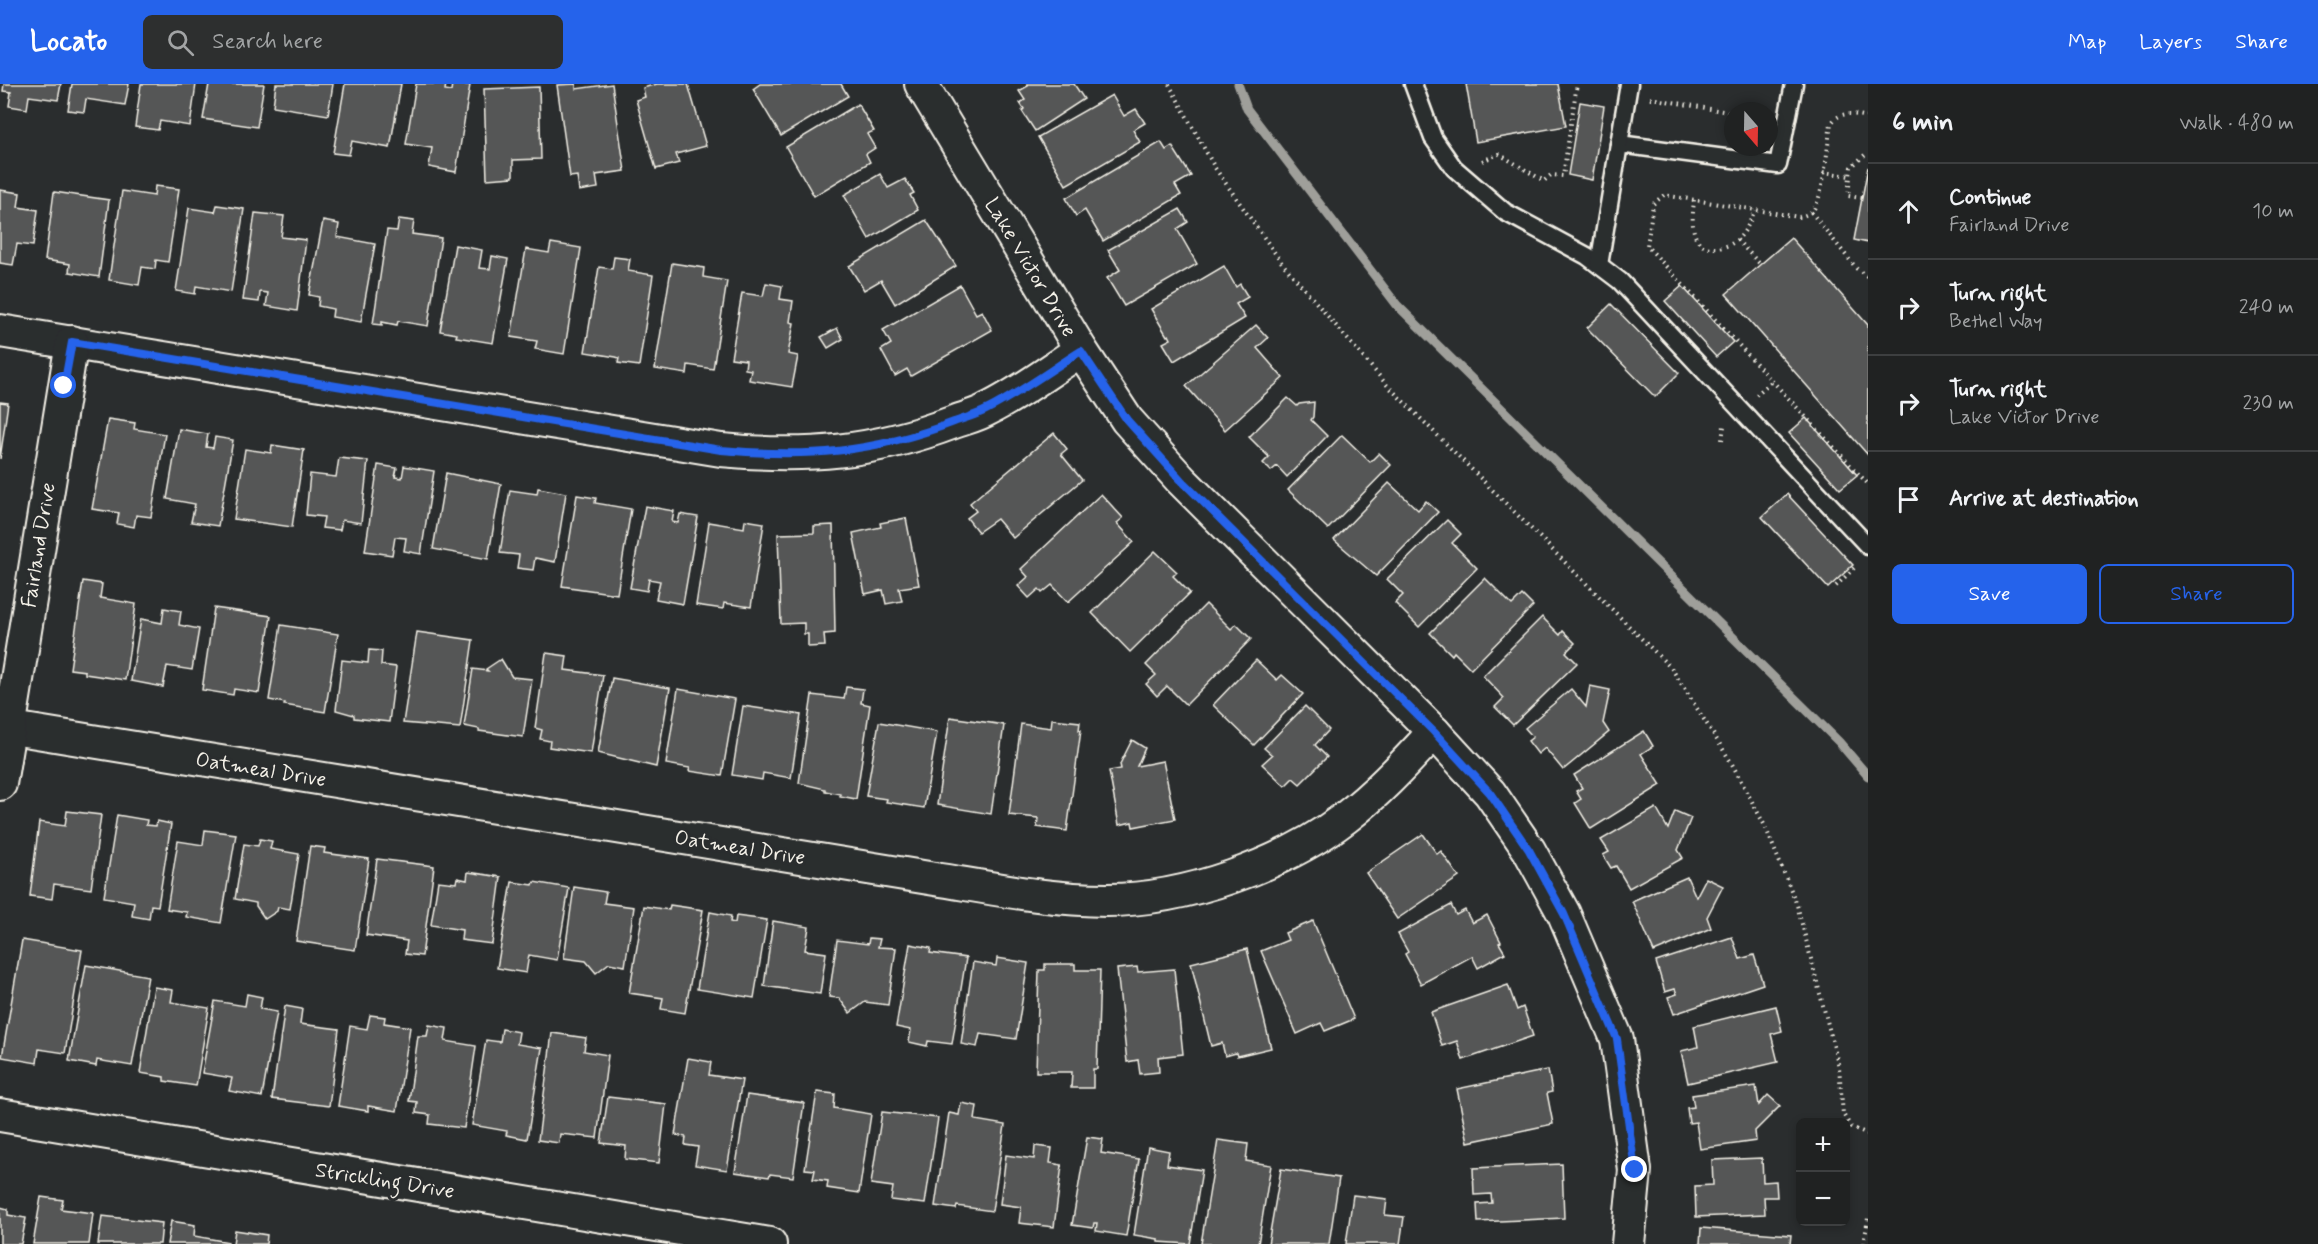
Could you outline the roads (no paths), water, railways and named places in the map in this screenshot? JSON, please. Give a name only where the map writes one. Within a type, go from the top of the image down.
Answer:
[{"type":"street","name":"Lake Victor Drive","points":[[921,84],[1081,351],[1127,420],[1181,480],[1434,732],[1490,793],[1529,850],[1564,914],[1617,1039],[1635,1170],[1628,1244]]},
{"type":"street","points":[[0,331],[721,450],[773,455],[830,453],[873,447],[935,430],[988,409],[1081,351]]},
{"type":"street","name":"Fairland Drive","points":[[0,784],[4,727],[72,342]]},
{"type":"street","name":"Oatmeal Drive","points":[[4,727],[956,883],[1042,896],[1108,900],[1172,893],[1239,876],[1293,852],[1345,818],[1393,776],[1434,732]]},
{"type":"street","name":"Strickling Drive","points":[[0,1115],[770,1244]]},
{"type":"lane","points":[[1413,84],[1433,138],[1454,168],[1505,212],[1561,241],[1620,281],[1868,546]]},
{"type":"lane","points":[[1599,265],[1629,84]]},
{"type":"lane","points":[[1619,144],[1778,165],[1794,84]]},
{"type":"waterway","points":[[1238,84],[1247,109],[1397,305],[1839,742],[1868,776]]}]
